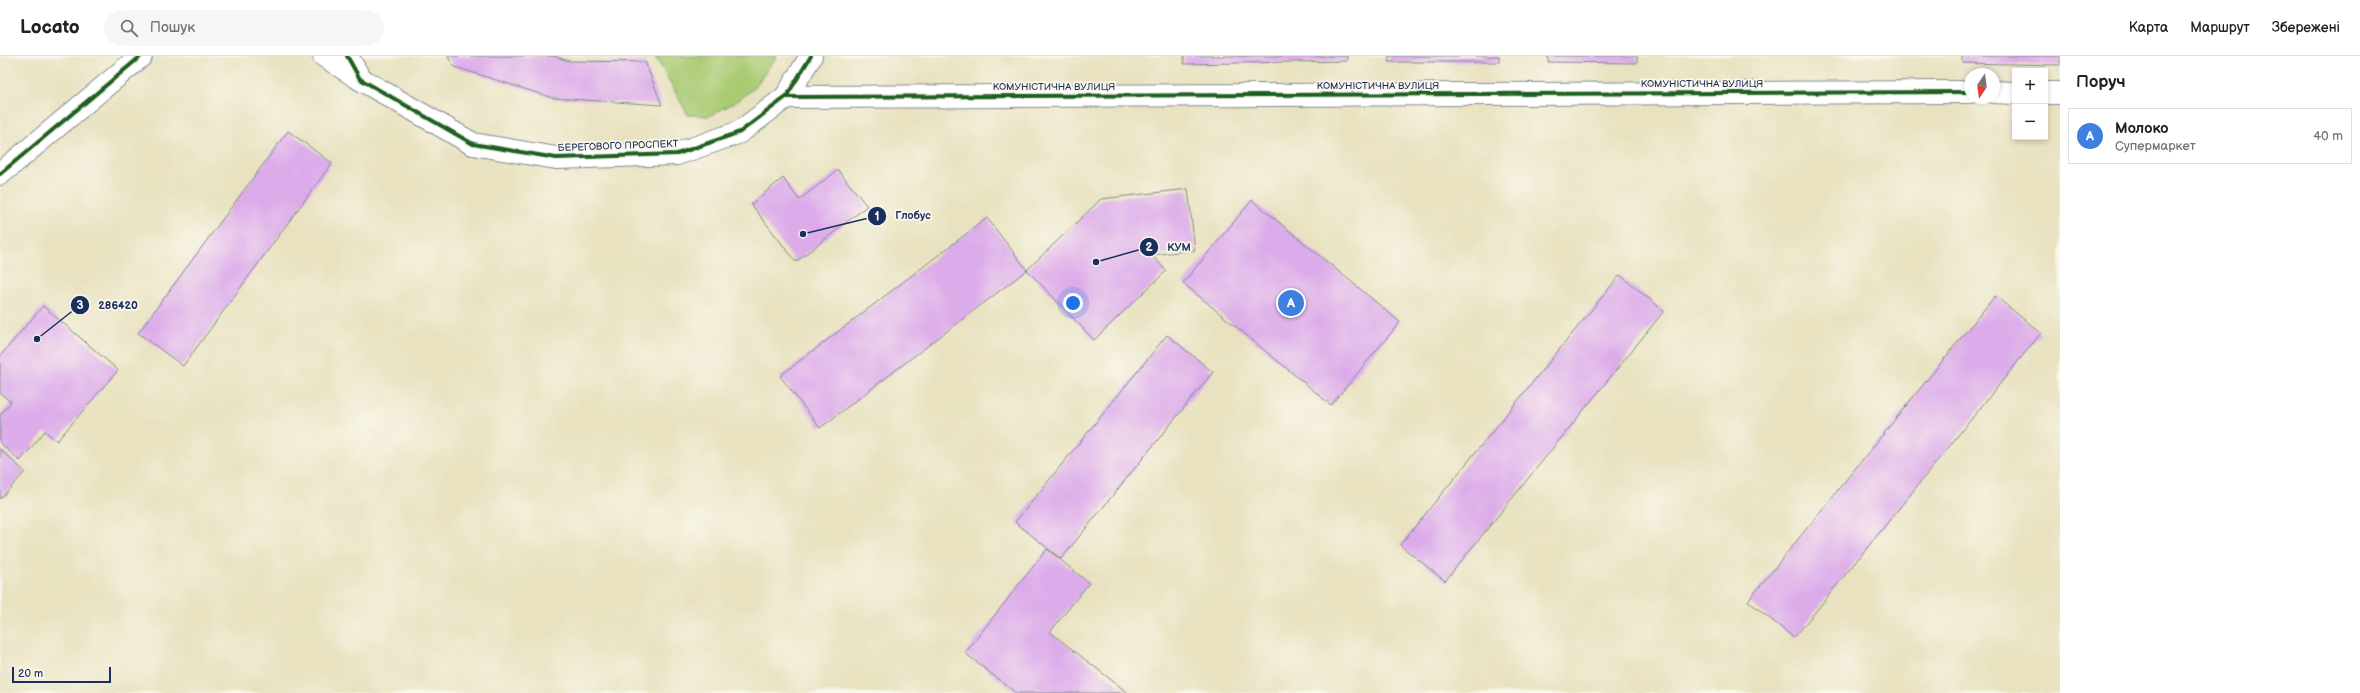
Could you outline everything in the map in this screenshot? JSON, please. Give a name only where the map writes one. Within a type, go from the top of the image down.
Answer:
[{"type":"street","points":[[0,174],[141,56]]},
{"type":"street","points":[[324,56],[360,79]]},
{"type":"street","points":[[347,56],[360,79]]},
{"type":"street","name":"БЕРЕГОВОГО ПРОСПЕКТ","points":[[360,79],[473,144],[556,158],[677,154],[740,132],[786,97],[811,56]]},
{"type":"street","name":"КОМУНІСТИЧНА ВУЛИЦЯ","points":[[786,97],[1964,92]]},
{"type":"street","points":[[2000,92],[2012,93]]},
{"type":"street","points":[[2048,93],[2060,93]]},
{"type":"green space","points":[[655,56],[777,56],[753,89],[734,103],[709,116],[688,115]]},
{"type":"building","points":[[447,56],[553,56],[569,61],[645,62],[662,105],[553,98],[455,67]]},
{"type":"building","points":[[1184,56],[1347,56],[1347,61],[1184,64]]},
{"type":"building","points":[[1389,56],[1499,56],[1499,62],[1389,62]]},
{"type":"building","points":[[1548,56],[1637,56],[1637,63],[1548,62]]},
{"type":"building","points":[[1962,56],[2060,56],[2060,65],[1962,63]]},
{"type":"building","points":[[288,131],[332,163],[183,366],[138,333]]},
{"type":"building","points":[[838,170],[867,206],[796,262],[751,204],[783,178],[799,200]]},
{"type":"building","points":[[1188,189],[1195,250],[1152,255],[1166,271],[1094,340],[1027,270],[1101,199]]},
{"type":"building","points":[[1252,200],[1400,322],[1331,405],[1183,283]]},
{"type":"building","points":[[987,218],[1027,270],[820,428],[780,376]]},
{"type":"building","points":[[1620,275],[1664,311],[1445,581],[1400,545]]},
{"type":"building","points":[[1995,296],[2041,333],[1794,638],[1748,601]]},
{"type":"building","points":[[43,306],[118,370],[57,441],[45,431],[20,461],[0,443],[0,415],[11,402],[0,393],[0,356]]},
{"type":"building","points":[[1167,335],[1213,372],[1061,559],[1015,522]]},
{"type":"building","points":[[0,449],[25,472],[0,499]]},
{"type":"building","points":[[1047,549],[1089,583],[1050,632],[1128,693],[1016,693],[965,653]]},
{"type":"cycle path","points":[[0,174],[141,56]]},
{"type":"cycle path","points":[[347,56],[360,79],[473,144],[556,158],[677,154],[740,132],[786,97],[811,56]]},
{"type":"cycle path","points":[[786,97],[1964,92]]},
{"type":"place","name":"Глобус","points":[[803,234]]},
{"type":"place","name":"КУМ","points":[[1096,262]]},
{"type":"place","name":"Молоко","points":[[1291,303]]},
{"type":"place","name":"286420","points":[[37,339]]}]
